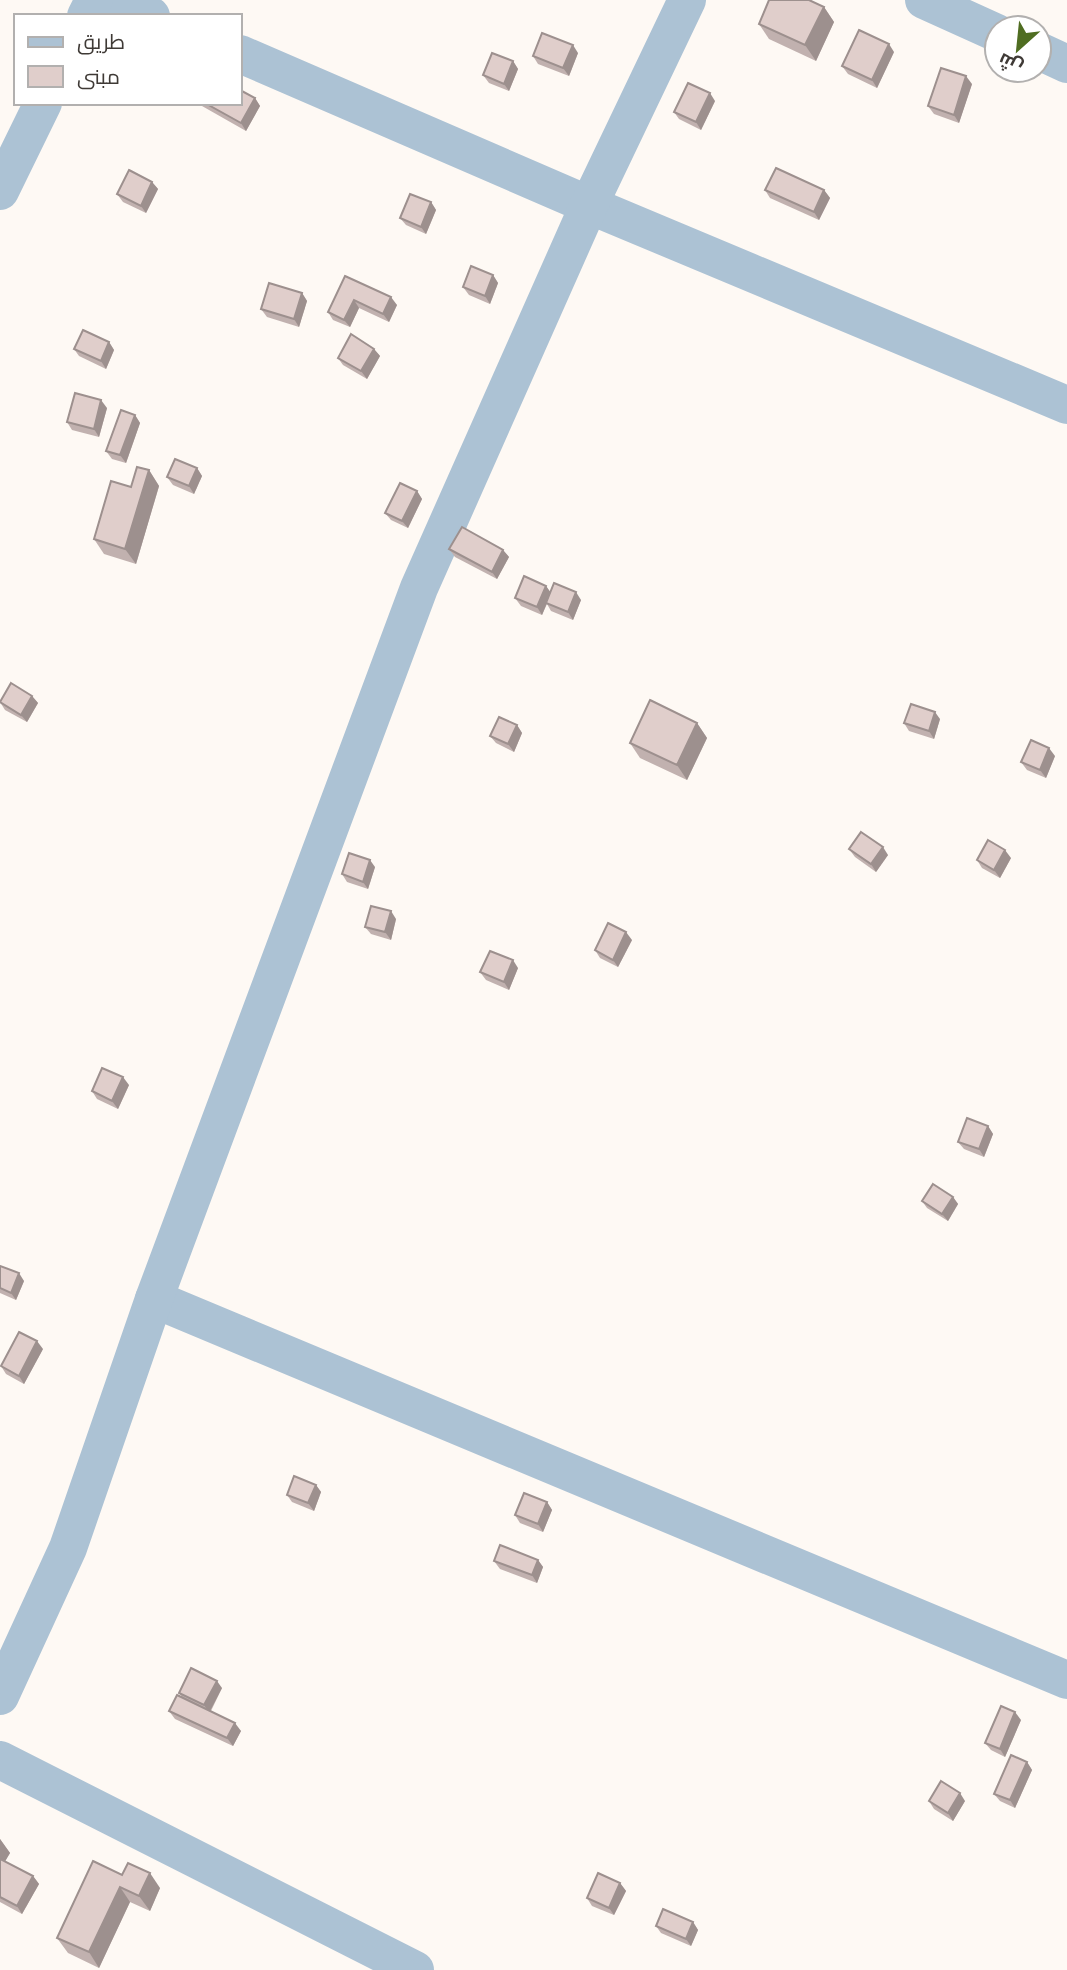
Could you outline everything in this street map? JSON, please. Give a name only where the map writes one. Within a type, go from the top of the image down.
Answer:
[{"type":"street","points":[[115,0],[146,14]]},
{"type":"street","points":[[0,1696],[68,1548],[153,1299],[419,588],[589,205],[687,0]]},
{"type":"street","points":[[924,0],[983,27]]},
{"type":"street","points":[[242,55],[589,205],[1067,405]]},
{"type":"street","points":[[0,191],[42,105]]},
{"type":"street","points":[[153,1299],[1067,1680]]},
{"type":"street","points":[[0,1760],[415,1970]]},
{"type":"building","points":[[769,0],[809,0],[824,7],[805,45],[759,24]]},
{"type":"building","points":[[859,30],[889,44],[872,80],[842,66]]},
{"type":"building","points":[[542,33],[573,45],[563,68],[533,56]]},
{"type":"building","points":[[492,53],[513,61],[504,84],[483,75]]},
{"type":"building","points":[[941,68],[966,76],[954,115],[928,106]]},
{"type":"building","points":[[688,83],[710,93],[696,122],[674,112]]},
{"type":"building","points":[[242,91],[255,98],[241,123],[209,105],[242,105]]},
{"type":"building","points":[[776,168],[824,190],[814,212],[765,190]]},
{"type":"building","points":[[129,170],[152,182],[141,206],[117,194]]},
{"type":"building","points":[[410,194],[431,202],[421,227],[400,218]]},
{"type":"building","points":[[471,266],[493,275],[485,296],[463,287]]},
{"type":"building","points":[[345,276],[391,297],[383,314],[354,300],[344,320],[328,312]]},
{"type":"building","points":[[269,283],[302,293],[294,319],[261,309]]},
{"type":"building","points":[[83,330],[109,342],[101,361],[74,349]]},
{"type":"building","points":[[351,334],[374,349],[361,371],[338,358]]},
{"type":"building","points":[[75,393],[101,400],[94,429],[67,422]]},
{"type":"building","points":[[121,410],[135,415],[120,455],[106,451]]},
{"type":"building","points":[[175,459],[197,468],[189,486],[167,477]]},
{"type":"building","points":[[137,467],[149,470],[125,549],[94,539],[111,481],[131,487]]},
{"type":"building","points":[[400,483],[417,491],[402,521],[385,513]]},
{"type":"building","points":[[462,527],[503,550],[492,572],[449,549]]},
{"type":"building","points":[[524,576],[546,586],[537,607],[515,598]]},
{"type":"building","points":[[554,583],[576,592],[568,612],[546,603]]},
{"type":"building","points":[[11,683],[32,696],[21,715],[0,702]]},
{"type":"building","points":[[650,700],[697,723],[677,765],[630,743]]},
{"type":"building","points":[[911,704],[935,712],[929,731],[904,723]]},
{"type":"building","points":[[499,717],[517,725],[508,744],[490,736]]},
{"type":"building","points":[[1031,740],[1049,748],[1040,770],[1021,762]]},
{"type":"building","points":[[861,832],[883,847],[871,864],[849,849]]},
{"type":"building","points":[[988,840],[1005,850],[994,870],[977,860]]},
{"type":"building","points":[[349,853],[370,860],[363,882],[342,874]]},
{"type":"building","points":[[371,906],[391,911],[385,932],[365,927]]},
{"type":"building","points":[[608,923],[626,932],[613,960],[595,950]]},
{"type":"building","points":[[490,951],[513,960],[504,982],[480,972]]},
{"type":"building","points":[[102,1068],[123,1077],[112,1101],[92,1091]]},
{"type":"building","points":[[967,1118],[988,1126],[979,1149],[958,1142]]},
{"type":"building","points":[[933,1184],[953,1197],[942,1214],[922,1201]]},
{"type":"building","points":[[0,1266],[19,1273],[11,1293],[0,1288]]},
{"type":"building","points":[[19,1332],[37,1341],[19,1376],[1,1366]]},
{"type":"building","points":[[294,1476],[316,1485],[308,1503],[287,1495]]},
{"type":"building","points":[[524,1493],[547,1502],[538,1524],[515,1515]]},
{"type":"building","points":[[500,1545],[538,1560],[532,1575],[494,1561]]},
{"type":"building","points":[[191,1668],[217,1681],[204,1705],[179,1693]]},
{"type":"building","points":[[177,1695],[235,1723],[227,1738],[169,1711]]},
{"type":"building","points":[[1001,1706],[1015,1712],[1000,1749],[985,1743]]},
{"type":"building","points":[[1011,1755],[1027,1762],[1010,1800],[994,1794]]},
{"type":"building","points":[[941,1781],[960,1793],[948,1813],[929,1801]]},
{"type":"building","points":[[0,1859],[33,1876],[17,1906],[0,1897]]},
{"type":"building","points":[[93,1861],[122,1875],[128,1863],[150,1873],[139,1896],[120,1887],[89,1952],[57,1938]]},
{"type":"building","points":[[598,1873],[620,1883],[609,1908],[587,1898]]},
{"type":"building","points":[[663,1909],[693,1922],[686,1939],[656,1926]]}]
